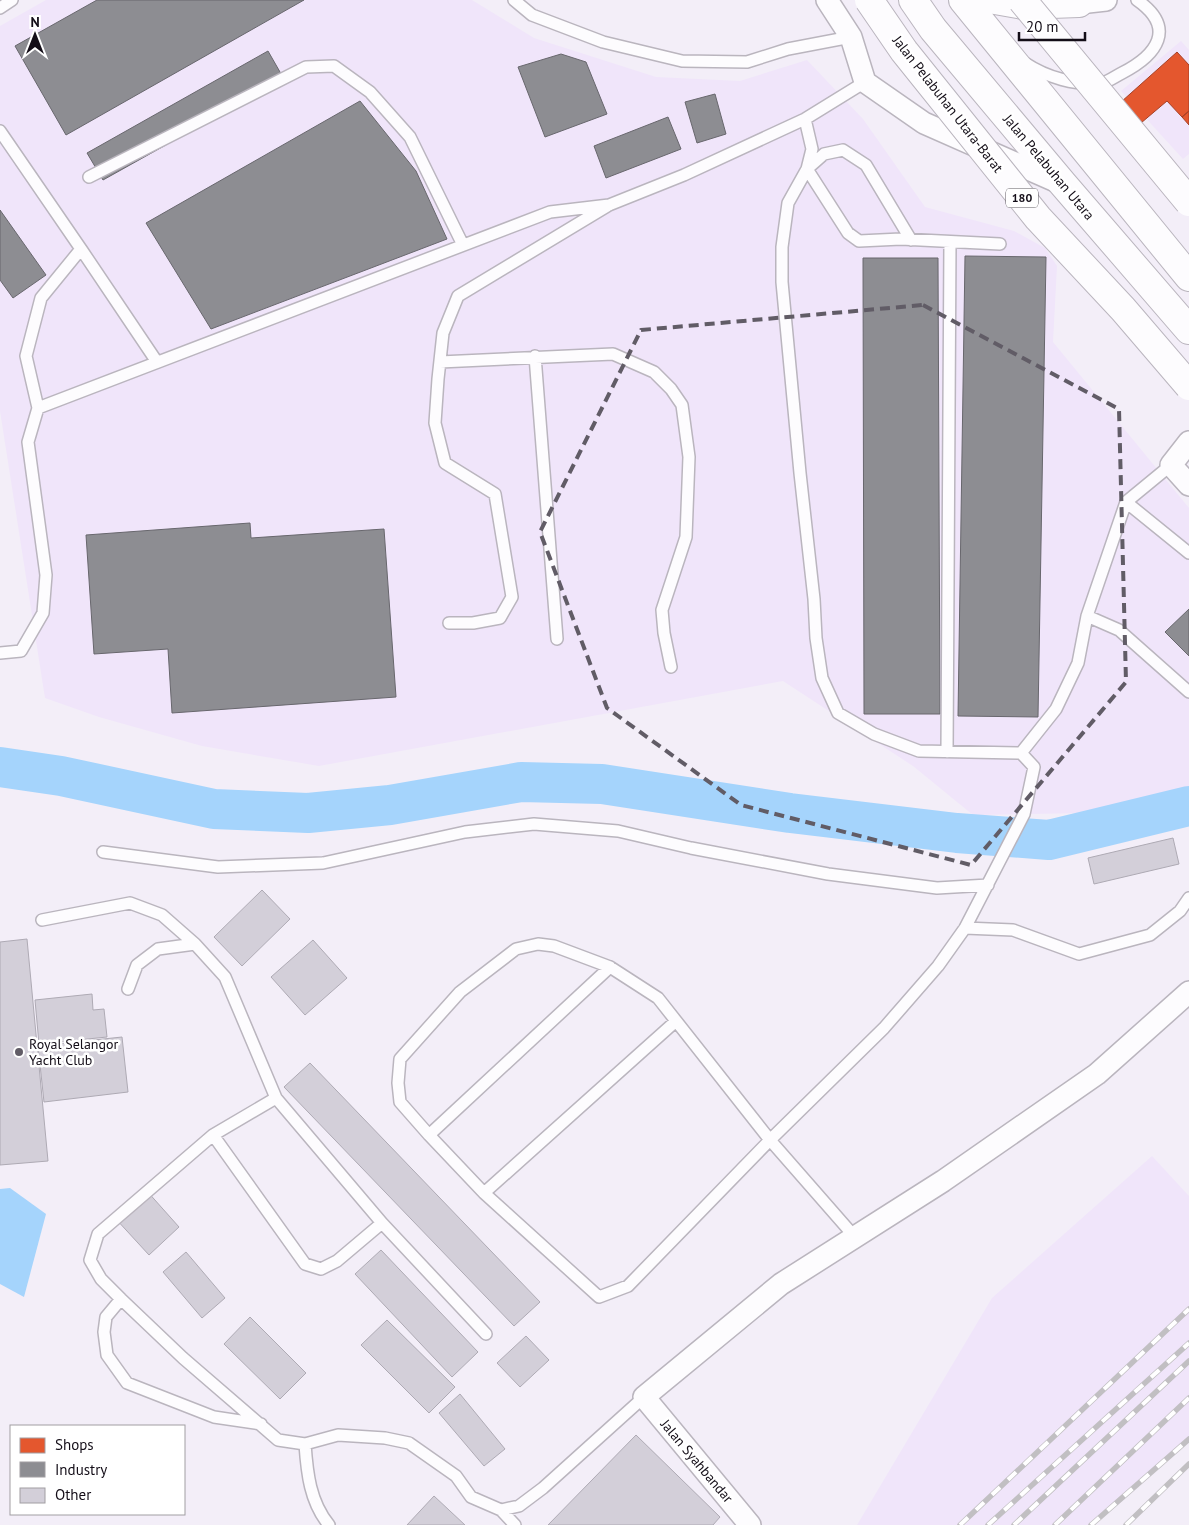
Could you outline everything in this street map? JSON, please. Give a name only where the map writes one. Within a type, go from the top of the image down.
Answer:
[{"type":"main road","name":"Jalan Pelabuhan Utara-Barat","points":[[869,0],[904,51],[1038,218],[1122,309],[1189,386]]},
{"type":"main road","name":"Jalan Pelabuhan Utara","points":[[913,0],[933,29],[1189,330]]},
{"type":"main road","points":[[963,0],[1189,276]]},
{"type":"main road","points":[[994,0],[1023,4],[1076,1]]},
{"type":"main road","points":[[1022,0],[1189,202]]},
{"type":"street","points":[[826,0],[850,36],[865,82],[924,123],[1063,184]]},
{"type":"street","points":[[1076,1],[1106,0]]},
{"type":"street","points":[[1189,442],[1171,465],[1189,485]]},
{"type":"street","points":[[644,1397],[781,1284],[943,1181],[1097,1074],[1189,992]]},
{"type":"street","name":"Jalan Syahbandar","points":[[644,1397],[750,1525]]},
{"type":"lane","points":[[0,8],[12,0]]},
{"type":"lane","points":[[514,0],[532,15],[603,42],[682,61],[747,62],[788,49],[850,36]]},
{"type":"lane","points":[[1005,51],[1034,68],[1061,79],[1103,83],[1142,61],[1158,44],[1160,36],[1159,25],[1148,8],[1137,0]]},
{"type":"lane","points":[[89,177],[306,67],[334,66],[370,92],[410,137],[463,244]]},
{"type":"lane","points":[[449,623],[473,623],[500,618],[512,597],[495,494],[445,464],[435,423],[443,333],[458,296],[609,204],[684,175],[805,120],[865,82]]},
{"type":"lane","points":[[1103,83],[1138,128],[1183,176]]},
{"type":"lane","points":[[805,120],[812,149],[807,169],[788,204],[782,248],[782,282],[814,599],[816,638],[822,678],[838,713],[874,734],[918,751],[1020,753],[1034,768],[1024,814],[965,928],[938,966],[884,1028],[770,1140],[628,1286],[599,1297],[484,1193],[429,1135],[400,1102],[398,1083],[400,1059],[460,992],[516,949],[538,944],[554,946],[610,967],[658,998],[770,1140],[854,1236]]},
{"type":"lane","points":[[0,131],[157,362]]},
{"type":"lane","points":[[807,169],[824,154],[843,150],[866,165],[911,240]]},
{"type":"lane","points":[[807,169],[848,232],[859,241],[911,240],[1000,244]]},
{"type":"lane","points":[[38,408],[550,212],[609,204]]},
{"type":"lane","points":[[947,752],[950,242]]},
{"type":"lane","points":[[0,653],[21,652],[43,613],[46,576],[28,442],[38,408],[26,356],[42,298],[81,249]]},
{"type":"lane","points":[[440,362],[535,356],[613,354],[654,372],[682,405],[689,457],[686,537],[662,610],[671,667]]},
{"type":"lane","points":[[535,356],[557,639]]},
{"type":"lane","points":[[1020,753],[1056,709],[1078,663],[1087,616],[1126,502],[1171,465]]},
{"type":"lane","points":[[1126,502],[1189,553]]},
{"type":"lane","points":[[1087,616],[1119,630],[1189,692]]},
{"type":"lane","points":[[102,852],[218,867],[323,863],[465,832],[534,824],[618,831],[691,848],[838,875],[937,888],[988,885]]},
{"type":"lane","points":[[965,928],[1013,930],[1079,954],[1150,935],[1180,911],[1189,898]]},
{"type":"lane","points":[[42,920],[130,903],[162,916],[195,944],[225,977],[276,1098],[382,1223],[486,1334]]},
{"type":"lane","points":[[128,989],[137,965],[158,949],[195,944]]},
{"type":"lane","points":[[429,1135],[610,967]]},
{"type":"lane","points":[[484,1193],[676,1021]]},
{"type":"lane","points":[[276,1098],[213,1135],[98,1234],[90,1260],[101,1279],[121,1299],[183,1358],[278,1440],[305,1444],[338,1435],[385,1438],[409,1443],[456,1476],[471,1497],[501,1510],[515,1525]]},
{"type":"lane","points":[[213,1135],[305,1264],[321,1269],[337,1261],[382,1223]]},
{"type":"lane","points":[[121,1299],[106,1317],[104,1332],[107,1355],[127,1383],[214,1417],[261,1424]]},
{"type":"lane","points":[[501,1510],[519,1506],[544,1488],[644,1397]]},
{"type":"lane","points":[[305,1444],[310,1484],[319,1513],[328,1525]]},
{"type":"highlighted area","points":[[923,305],[1119,409],[1126,682],[971,865],[741,805],[607,708],[540,532],[641,330]]},
{"type":"shaded area","points":[[46,0],[472,0],[534,38],[656,77],[740,81],[807,60],[863,119],[925,207],[1014,231],[1045,248],[1057,266],[1053,342],[1189,508],[1189,789],[1085,813],[973,815],[913,766],[783,681],[319,766],[202,746],[99,717],[45,698],[0,411],[0,26]]},
{"type":"shaded area","points":[[1181,41],[1189,50],[1189,154],[1183,159],[1121,91]]},
{"type":"shaded area","points":[[1152,1156],[1189,1196],[1189,1436],[1094,1525],[857,1525],[992,1298]]},
{"type":"water","points":[[10,1188],[46,1214],[24,1297],[0,1284],[0,1189]]},
{"type":"building: Shops","points":[[1177,52],[1189,65],[1189,111],[1182,117],[1167,101],[1141,123],[1121,102]]},
{"type":"building: Shops","points":[[1189,111],[1189,125],[1182,117]]},
{"type":"building: Industry","points":[[97,0],[304,0],[66,135],[15,46]]},
{"type":"building: Industry","points":[[268,51],[284,79],[103,180],[87,153]]},
{"type":"building: Industry","points":[[561,54],[586,62],[607,114],[545,137],[518,67]]},
{"type":"building: Industry","points":[[715,94],[726,134],[697,143],[685,102]]},
{"type":"building: Industry","points":[[360,101],[416,171],[447,239],[211,329],[146,223]]},
{"type":"building: Industry","points":[[668,117],[681,149],[606,178],[594,146]]},
{"type":"building: Industry","points":[[0,210],[46,275],[13,298],[0,280]]},
{"type":"building: Industry","points":[[965,256],[1046,257],[1038,717],[958,716]]},
{"type":"building: Industry","points":[[863,258],[938,258],[940,714],[864,714]]},
{"type":"building: Industry","points":[[250,523],[251,538],[384,529],[396,697],[172,713],[168,649],[94,654],[86,535]]},
{"type":"building: Industry","points":[[1189,609],[1189,656],[1165,632]]},
{"type":"building: Other","points":[[1173,838],[1179,864],[1094,884],[1088,858]]},
{"type":"building: Other","points":[[262,890],[290,919],[242,966],[214,937]]},
{"type":"building: Other","name":"Royal Selangor Yacht Club","points":[[27,939],[48,1161],[0,1165],[0,942]]},
{"type":"building: Other","points":[[313,940],[347,978],[305,1015],[271,977]]},
{"type":"building: Other","points":[[92,994],[93,1010],[104,1009],[107,1037],[39,1044],[35,1000]]},
{"type":"building: Other","points":[[122,1037],[128,1092],[44,1102],[38,1046]]},
{"type":"building: Other","points":[[310,1063],[540,1302],[514,1326],[284,1087]]},
{"type":"building: Other","points":[[146,1190],[179,1227],[149,1255],[115,1218]]},
{"type":"building: Other","points":[[381,1250],[478,1352],[452,1377],[355,1274]]},
{"type":"building: Other","points":[[186,1252],[225,1298],[202,1318],[163,1272]]},
{"type":"building: Other","points":[[250,1317],[306,1373],[280,1399],[224,1344]]},
{"type":"building: Other","points":[[387,1320],[455,1387],[429,1413],[361,1345]]},
{"type":"building: Other","points":[[526,1336],[549,1360],[520,1387],[497,1363]]},
{"type":"building: Other","points":[[460,1394],[505,1449],[484,1466],[439,1413]]},
{"type":"building: Other","points":[[636,1435],[720,1517],[713,1525],[548,1525]]},
{"type":"building: Other","points":[[434,1496],[465,1525],[407,1525]]},
{"type":"waterway","points":[[0,767],[61,776],[214,809],[308,813],[390,805],[521,782],[602,784],[790,813],[957,833],[1049,840],[1189,806]]},
{"type":"railway","points":[[960,1525],[1189,1309]]},
{"type":"railway","points":[[988,1525],[1189,1343]]},
{"type":"railway","points":[[1014,1525],[1189,1361]]},
{"type":"railway","points":[[1055,1525],[1189,1398]]},
{"type":"railway","points":[[1091,1525],[1189,1439]]},
{"type":"railway","points":[[1126,1525],[1189,1464]]},
{"type":"place","name":"Royal Selangor Yacht Club","points":[[19,1052]]}]
